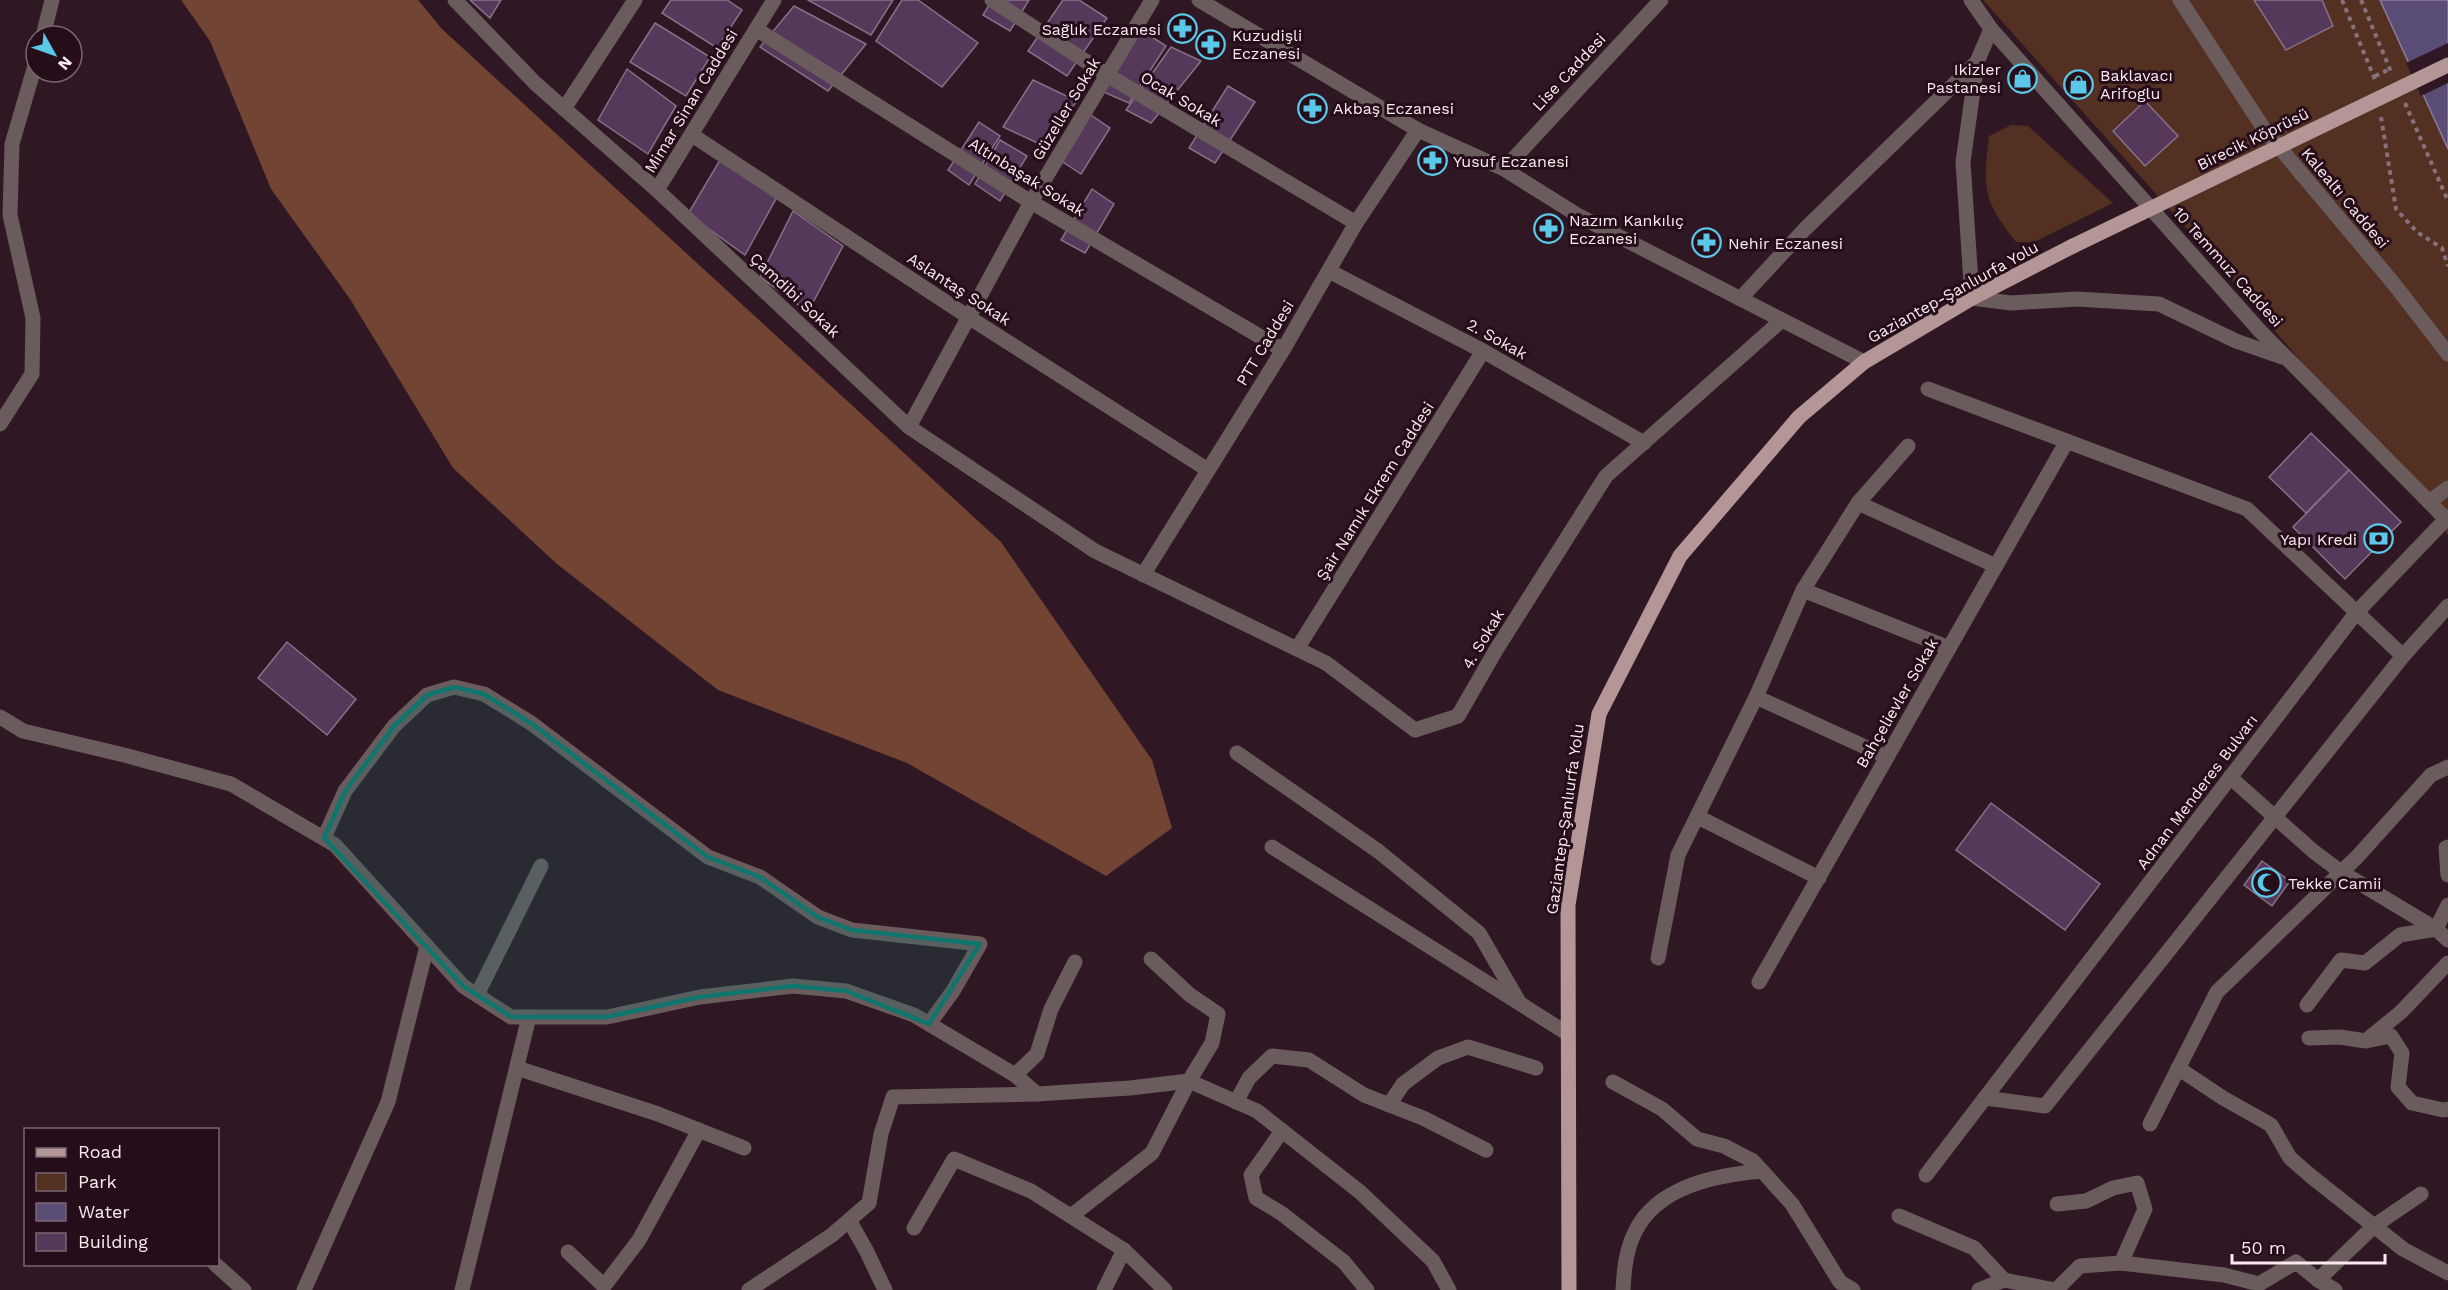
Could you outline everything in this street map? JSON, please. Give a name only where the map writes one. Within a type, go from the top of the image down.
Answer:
[{"type":"main road","name":"Birecik Köprüsü","points":[[2073,246],[2448,65]]},
{"type":"main road","name":"Gaziantep-Şanlıurfa Yolu","points":[[1569,1290],[1568,905],[1599,714],[1680,556],[1800,417],[1864,362],[1972,298],[2073,246]]},
{"type":"street","points":[[46,24],[52,0]]},
{"type":"street","name":"Çamdibi Sokak","points":[[455,0],[536,84],[657,190],[909,427],[1095,551],[1143,574]]},
{"type":"street","points":[[564,109],[635,0]]},
{"type":"street","name":"Mimar Sinan Caddesi","points":[[657,190],[693,135],[774,0]]},
{"type":"street","name":"Ocak Sokak","points":[[992,0],[1107,75],[1356,224]]},
{"type":"street","name":"Güzeller Sokak","points":[[909,427],[1031,202],[1152,0]]},
{"type":"street","points":[[1199,0],[1418,130],[1504,169],[1580,216],[1864,362]]},
{"type":"street","name":"Lise Caddesi","points":[[1504,169],[1661,0]]},
{"type":"street","name":"10 Temmuz Caddesi","points":[[1971,0],[1991,29],[2260,332],[2447,519]]},
{"type":"street","name":"Kalealtı Caddesi","points":[[2180,0],[2264,129],[2394,284],[2448,354]]},
{"type":"street","name":"Altınbaşak Sokak","points":[[756,29],[1031,202],[1283,350]]},
{"type":"street","points":[[1991,29],[1977,62],[1963,162],[1972,298],[2011,303],[2077,299],[2159,304],[2236,341],[2288,359]]},
{"type":"street","points":[[1740,299],[1805,229],[1977,62]]},
{"type":"street","points":[[0,424],[32,374],[33,318],[10,215],[12,144],[30,84]]},
{"type":"street","name":"PTT Caddesi","points":[[1143,574],[1283,350],[1356,224],[1418,130]]},
{"type":"street","name":"Aslantaş Sokak","points":[[693,135],[970,318],[1208,470]]},
{"type":"street","name":"2. Sokak","points":[[1329,271],[1483,351],[1644,443]]},
{"type":"street","name":"4. Sokak","points":[[1143,574],[1326,663],[1415,730],[1458,716],[1606,476],[1782,320]]},
{"type":"street","name":"Şair Namık Ekrem Caddesi","points":[[1297,650],[1483,351]]},
{"type":"street","points":[[1928,389],[2247,509],[2403,656]]},
{"type":"street","name":"Bahçelievler Sokak","points":[[1759,982],[2067,441]]},
{"type":"street","points":[[1658,958],[1678,855],[1756,697],[1803,590],[1858,503],[1908,447]]},
{"type":"street","points":[[2430,502],[2448,488]]},
{"type":"street","points":[[1858,503],[1996,566]]},
{"type":"street","name":"Adnan Menderes Bulvarı","points":[[1926,1175],[2356,613],[2447,519]]},
{"type":"street","points":[[1803,590],[1949,648]]},
{"type":"street","points":[[1985,1098],[2045,1106],[2403,656],[2448,606]]},
{"type":"street","points":[[324,838],[345,791],[394,726],[427,695],[454,687],[484,694],[531,723],[708,857],[760,877],[818,917],[852,930],[980,944],[953,991],[929,1024]]},
{"type":"street","points":[[1756,697],[1887,757]]},
{"type":"street","points":[[0,717],[23,731],[124,754],[231,784],[324,838],[335,845],[463,986],[511,1017],[607,1017],[700,997],[794,986],[846,991],[914,1015],[1015,1075],[1038,1094]]},
{"type":"street","points":[[1237,753],[1377,851],[1479,933],[1519,1002]]},
{"type":"street","points":[[2150,1124],[2217,992],[2341,872],[2431,776],[2448,767]]},
{"type":"street","points":[[2230,777],[2341,872],[2436,929],[2448,940]]},
{"type":"street","points":[[1698,817],[1819,878]]},
{"type":"street","points":[[1272,847],[1568,1034]]},
{"type":"street","points":[[2448,847],[2446,848],[2448,875]]},
{"type":"street","points":[[477,995],[541,866]]},
{"type":"street","points":[[2436,929],[2448,905]]},
{"type":"street","points":[[2307,1005],[2341,960],[2365,963],[2400,935],[2436,929]]},
{"type":"street","points":[[304,1290],[388,1102],[426,946]]},
{"type":"street","points":[[1071,1216],[1152,1153],[1189,1081],[1212,1043],[1218,1014],[1190,995],[1151,959]]},
{"type":"street","points":[[1015,1075],[1037,1054],[1051,1008],[1075,962]]},
{"type":"street","points":[[2366,1041],[2401,1012],[2448,963]]},
{"type":"street","points":[[462,1290],[529,1017]]},
{"type":"street","points":[[2309,1038],[2340,1037],[2366,1041],[2391,1036],[2402,1053],[2398,1087],[2412,1103],[2443,1110],[2448,1109]]},
{"type":"street","points":[[1389,1105],[1403,1084],[1438,1058],[1468,1047],[1536,1068]]},
{"type":"street","points":[[1236,1102],[1249,1078],[1272,1056],[1309,1060],[1364,1095],[1423,1118],[1486,1150]]},
{"type":"street","points":[[517,1068],[658,1114],[744,1148]]},
{"type":"street","points":[[2178,1068],[2223,1098],[2271,1125],[2290,1158],[2403,1249],[2448,1273]]},
{"type":"street","points":[[749,1290],[832,1235],[868,1203],[881,1134],[893,1097],[1038,1094],[1130,1088],[1189,1081],[1257,1112],[1360,1192],[1433,1261],[1449,1290]]},
{"type":"street","points":[[1613,1082],[1662,1109],[1697,1139],[1724,1146],[1753,1161],[1792,1204],[1840,1282],[1853,1290]]},
{"type":"street","points":[[568,1252],[604,1286],[639,1240],[699,1130]]},
{"type":"street","points":[[1282,1131],[1251,1175],[1256,1198],[1281,1213],[1344,1262],[1367,1290]]},
{"type":"street","points":[[914,1228],[954,1159],[1031,1191],[1124,1250],[1165,1290]]},
{"type":"street","points":[[1623,1290],[1625,1261],[1635,1231],[1653,1208],[1692,1184],[1740,1173],[1762,1171]]},
{"type":"street","points":[[2057,1204],[2086,1201],[2113,1188],[2137,1183],[2145,1209],[2121,1263]]},
{"type":"street","points":[[2318,1280],[2374,1227],[2421,1194]]},
{"type":"street","points":[[1899,1216],[1974,1248],[2004,1280]]},
{"type":"street","points":[[849,1220],[867,1251],[885,1290]]},
{"type":"street","points":[[1104,1290],[1124,1250]]},
{"type":"street","points":[[1979,1290],[2004,1280],[2056,1290],[2080,1266],[2121,1263],[2224,1275],[2259,1287],[2296,1262],[2335,1290]]},
{"type":"street","points":[[217,1266],[244,1290]]},
{"type":"path","points":[[2342,0],[2375,76],[2376,87]]},
{"type":"path","points":[[2375,76],[2390,69]]},
{"type":"path","points":[[2380,109],[2396,209],[2417,232],[2442,248],[2448,266]]},
{"type":"highlighted area","points":[[454,687],[484,694],[531,723],[708,857],[760,877],[818,917],[852,930],[980,944],[929,1024],[846,991],[793,986],[700,997],[607,1017],[511,1017],[463,986],[324,838],[345,791],[394,726],[427,695]]},
{"type":"green space","points":[[1983,0],[2448,0],[2448,535],[2215,260]]},
{"type":"green space","points":[[2011,125],[2028,126],[2113,203],[2034,242],[2016,242],[1991,204],[1986,175],[1989,136]]},
{"type":"shaded area","points":[[181,0],[418,0],[442,29],[1001,542],[1152,760],[1172,828],[1106,876],[907,763],[718,690],[557,564],[453,468],[350,299],[271,189],[210,41]]},
{"type":"water","points":[[2380,0],[2448,0],[2448,149]]},
{"type":"pier","points":[[2448,43],[2448,83],[2421,96],[2406,63]]},
{"type":"building","points":[[470,0],[501,0],[490,18]]},
{"type":"building","points":[[671,0],[727,0],[742,10],[717,48],[662,13]]},
{"type":"building","points":[[808,0],[893,0],[871,35]]},
{"type":"building","points":[[902,0],[918,0],[978,43],[942,87],[876,41]]},
{"type":"building","points":[[992,0],[1029,0],[1010,31],[983,15]]},
{"type":"building","points":[[1063,0],[1079,0],[1107,18],[1067,76],[1028,51]]},
{"type":"building","points":[[2254,0],[2322,0],[2333,26],[2286,50]]},
{"type":"building","points":[[794,6],[866,44],[828,91],[760,47]]},
{"type":"building","points":[[655,23],[710,57],[686,96],[630,62]]},
{"type":"building","points":[[1138,28],[1166,46],[1129,103],[1101,91]]},
{"type":"building","points":[[1171,47],[1201,61],[1151,123],[1126,110]]},
{"type":"building","points":[[627,69],[676,106],[648,154],[598,120]]},
{"type":"building","points":[[1033,80],[1077,101],[1042,145],[1003,127]]},
{"type":"building","points":[[1228,86],[1255,102],[1215,163],[1189,148]]},
{"type":"building","points":[[2145,101],[2178,136],[2145,166],[2113,131]]},
{"type":"building","points":[[1085,111],[1110,128],[1081,174],[1057,158]]},
{"type":"building","points":[[979,122],[1000,136],[969,185],[948,170]]},
{"type":"building","points":[[1000,140],[1027,156],[1000,201],[975,184]]},
{"type":"building","points":[[720,160],[777,197],[745,255],[688,214]]},
{"type":"building","points":[[1092,189],[1114,204],[1085,253],[1061,240]]},
{"type":"building","points":[[793,211],[843,246],[808,312],[760,277]]},
{"type":"building","points":[[2311,433],[2349,470],[2306,513],[2269,477]]},
{"type":"building","points":[[2349,470],[2401,522],[2345,579],[2293,527]]},
{"type":"building","points":[[287,642],[356,699],[327,735],[258,678]]},
{"type":"building","points":[[1991,803],[2100,884],[2065,930],[1956,850]]},
{"type":"building","name":"Tekke Camii","points":[[2262,861],[2290,881],[2272,906],[2244,885]]},
{"type":"place","name":"Sağlık Eczanesi","points":[[1182,29]]},
{"type":"place","name":"Kuzudişli Eczanesi","points":[[1211,44]]},
{"type":"place","name":"Ikizler Pastanesi","points":[[2022,78]]},
{"type":"place","name":"Baklavacı Arifoglu","points":[[2079,84]]},
{"type":"place","name":"Akbaş Eczanesi","points":[[1312,108]]},
{"type":"place","name":"Yusuf Eczanesi","points":[[1432,161]]},
{"type":"place","name":"Nazım Kankılıç Eczanesi","points":[[1548,229]]},
{"type":"place","name":"Nehir Eczanesi","points":[[1707,243]]},
{"type":"place","name":"Yapı Kredi","points":[[2378,539]]},
{"type":"place","name":"Tekke Camii","points":[[2267,883]]}]
